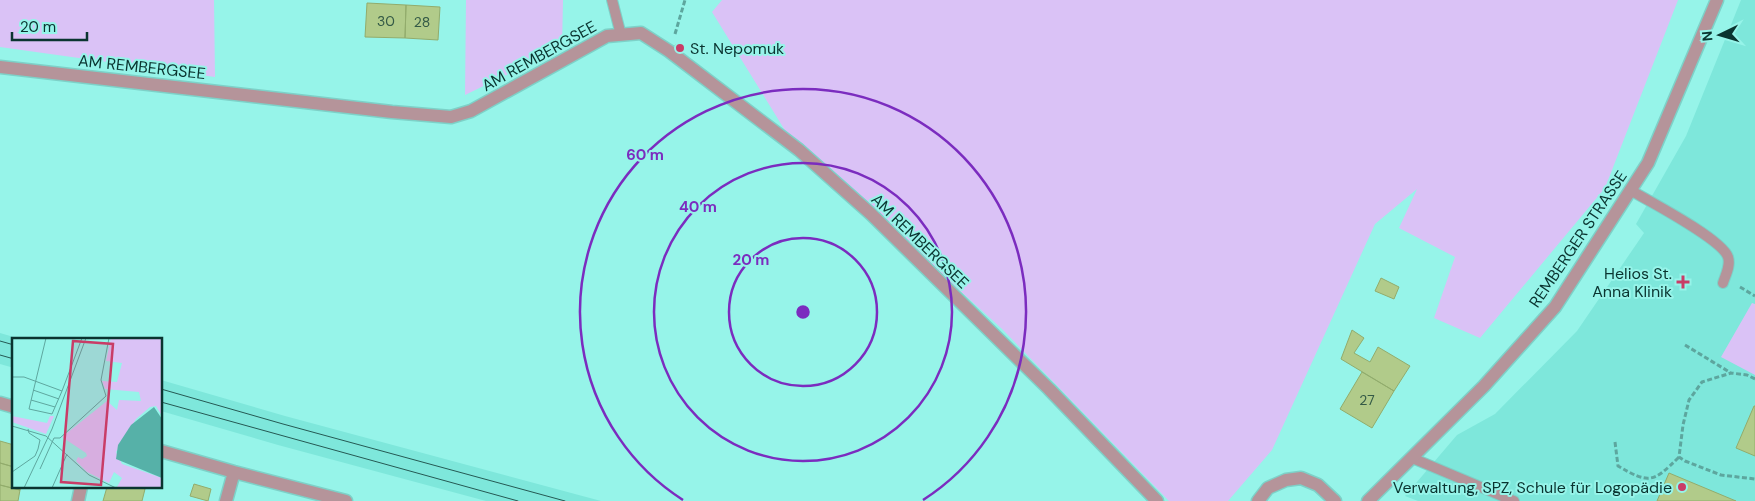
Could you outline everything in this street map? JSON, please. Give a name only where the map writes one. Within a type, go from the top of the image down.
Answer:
[{"type":"street","name":"REMBERGER STRASSE","points":[[1368,501],[1484,386],[1555,307],[1648,163],[1717,0]]},
{"type":"street","name":"AM REMBERGSEE","points":[[0,68],[451,117],[471,111],[606,36],[641,33],[669,51],[799,150],[871,214],[1049,389],[1157,501]]},
{"type":"street","points":[[0,402],[12,406]]},
{"type":"street","points":[[162,451],[330,499],[346,501]]},
{"type":"street","points":[[226,501],[234,472]]},
{"type":"street","points":[[1258,501],[1268,488],[1286,480],[1301,478],[1318,485],[1335,501]]},
{"type":"street","points":[[78,501],[81,488]]},
{"type":"lane","points":[[612,0],[621,35]]},
{"type":"lane","points":[[1630,190],[1703,234],[1722,248],[1728,258],[1728,269],[1723,283]]},
{"type":"lane","points":[[1412,458],[1514,501]]},
{"type":"path","points":[[669,51],[685,0]]},
{"type":"path","points":[[1685,345],[1731,373],[1747,375],[1755,379]]},
{"type":"path","points":[[1615,442],[1618,466],[1637,477],[1651,479],[1667,470],[1679,457],[1683,425],[1689,400],[1702,382],[1731,373]]},
{"type":"path","points":[[1679,457],[1684,461],[1721,475],[1755,479]]},
{"type":"shaded area","points":[[0,0],[214,0],[215,77],[0,47]]},
{"type":"shaded area","points":[[466,0],[563,0],[562,48],[465,95]]},
{"type":"shaded area","points":[[722,0],[1678,0],[1605,188],[1480,338],[1434,318],[1455,257],[1399,228],[1417,189],[1375,224],[1272,450],[1228,501],[1169,501],[1002,329],[786,132],[712,12]]},
{"type":"shaded area","name":"Helios St. Anna Klinik","points":[[1741,0],[1755,0],[1755,501],[1418,501],[1405,496],[1457,435],[1495,414],[1577,331],[1644,233],[1636,224],[1686,136]]},
{"type":"shaded area","points":[[1752,303],[1755,304],[1755,375],[1721,357]]},
{"type":"shaded area","points":[[0,333],[17,338],[12,338],[12,367],[0,364]]},
{"type":"shaded area","points":[[162,380],[285,416],[601,501],[486,501],[278,445],[162,411]]},
{"type":"building","points":[[367,3],[406,5],[405,38],[365,37]]},
{"type":"building","points":[[406,5],[440,7],[438,40],[405,38]]},
{"type":"building","name":"St. Nepomuk","points":[[683,44],[684,50],[676,52],[675,45]]},
{"type":"building","points":[[1381,278],[1399,287],[1394,299],[1375,291]]},
{"type":"building","points":[[1352,330],[1364,338],[1354,353],[1370,362],[1378,347],[1410,366],[1394,391],[1341,359]]},
{"type":"building","points":[[1362,372],[1394,391],[1372,428],[1340,409]]},
{"type":"building","points":[[1755,406],[1755,456],[1736,448]]},
{"type":"building","points":[[0,441],[12,444],[12,466],[0,463]]},
{"type":"building","points":[[0,463],[12,466],[12,488],[0,485]]},
{"type":"building","name":"Verwaltung, SPZ, Schule für Logopädie","points":[[1669,473],[1736,501],[1657,501]]},
{"type":"building","points":[[194,484],[211,489],[208,501],[190,496]]},
{"type":"building","points":[[0,485],[20,490],[18,501],[0,501]]},
{"type":"building","points":[[107,488],[145,489],[142,501],[103,501]]},
{"type":"tram line","points":[[0,341],[12,344]]},
{"type":"tram line","points":[[0,355],[12,358]]},
{"type":"tram line","points":[[162,389],[565,501]]},
{"type":"tram line","points":[[162,402],[518,501]]},
{"type":"place","name":"St. Nepomuk","points":[[680,48]]},
{"type":"place","name":"Helios St. Anna Klinik","points":[[1683,282]]},
{"type":"place","name":"Verwaltung, SPZ, Schule für Logopädie","points":[[1682,487]]}]
